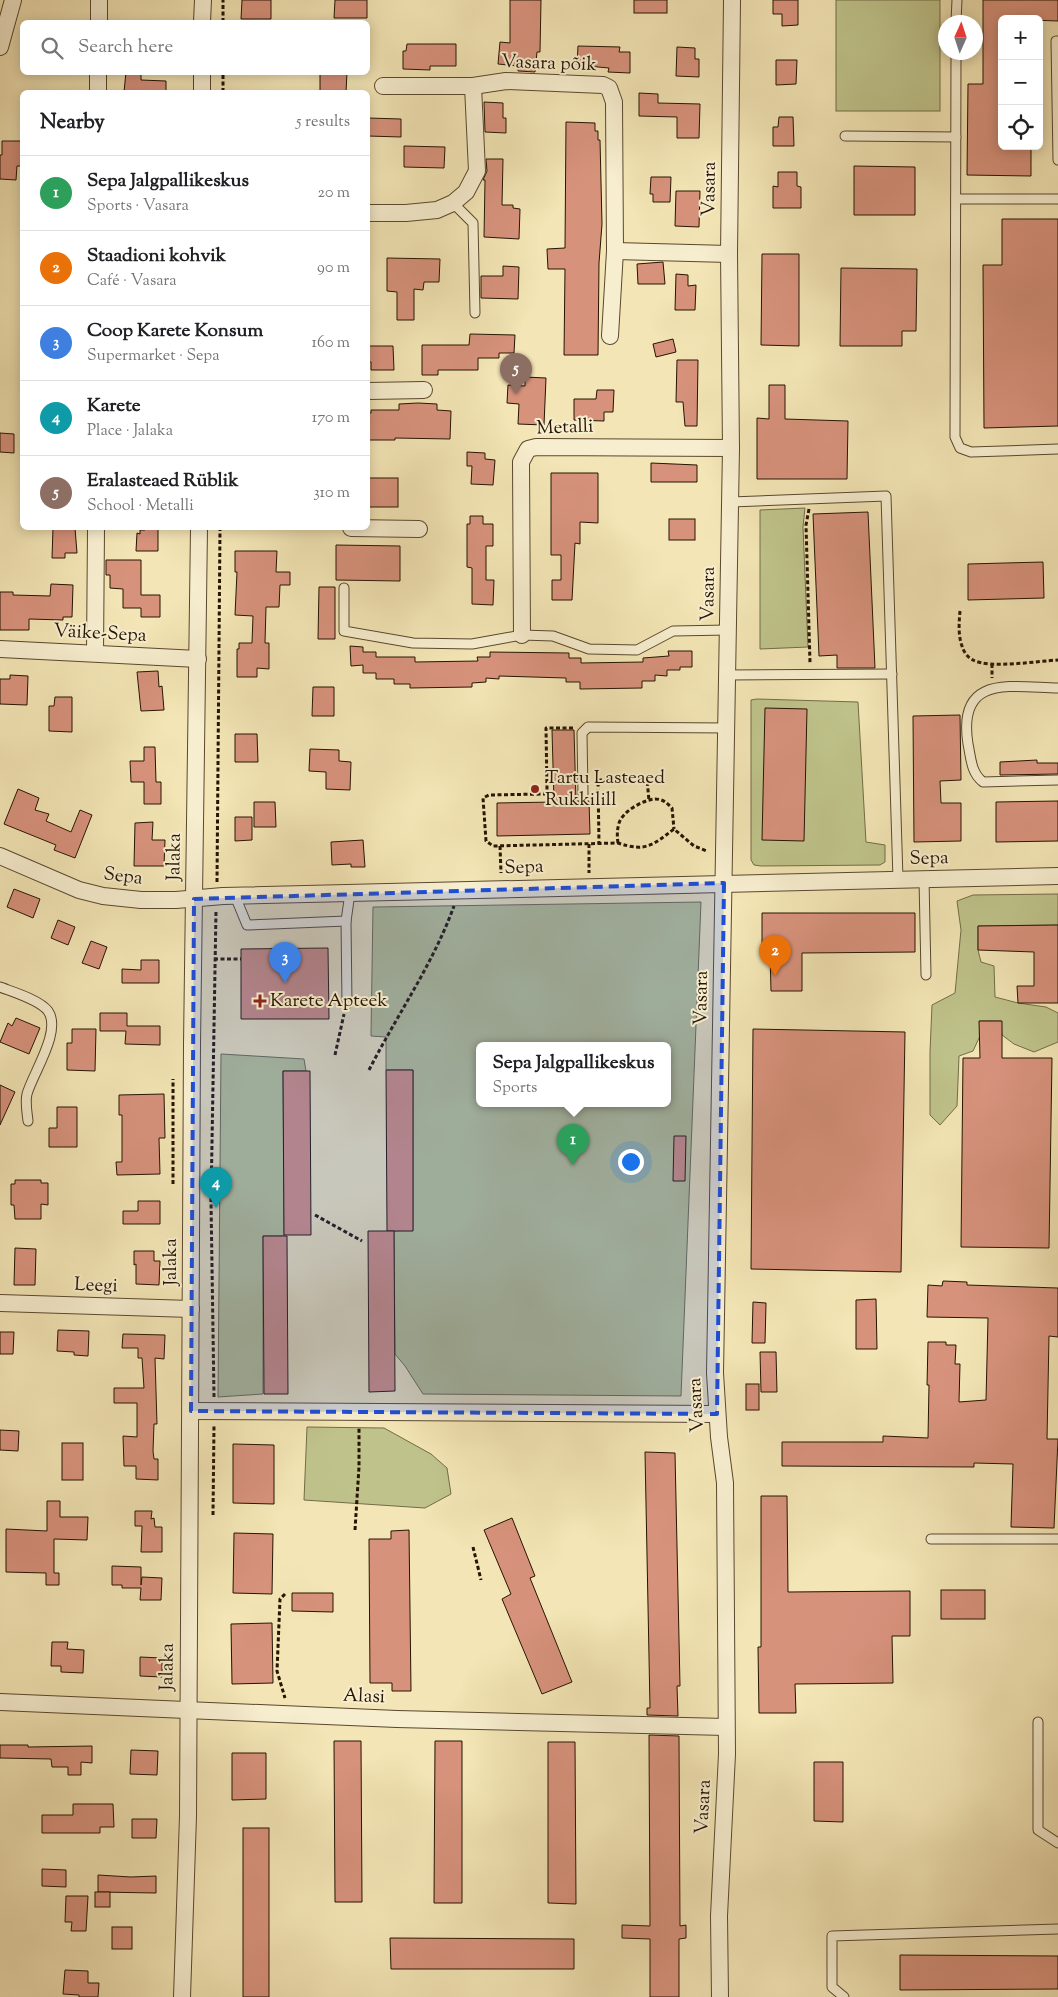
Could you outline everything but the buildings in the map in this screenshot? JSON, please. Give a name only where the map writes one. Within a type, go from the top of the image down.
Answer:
[{"type":"street","points":[[0,47],[13,0]]},
{"type":"street","points":[[99,0],[99,20]]},
{"type":"street","points":[[202,0],[202,20]]},
{"type":"street","name":"Vasara","points":[[720,1997],[719,1916],[727,1754],[725,1483],[717,1414],[716,1353],[732,448],[729,254],[732,0]]},
{"type":"street","points":[[98,75],[98,90]]},
{"type":"street","points":[[202,75],[202,90]]},
{"type":"street","name":"Vasara põik","points":[[384,86],[473,86],[506,81],[594,84],[609,88],[614,102],[615,251],[610,336]]},
{"type":"street","points":[[370,213],[406,213],[437,210],[453,203],[466,192],[477,171],[473,86]]},
{"type":"street","points":[[615,251],[729,254]]},
{"type":"street","points":[[370,391],[424,390]]},
{"type":"street","name":"Metalli","points":[[522,635],[521,462],[528,449],[536,447],[732,448]]},
{"type":"street","points":[[370,528],[419,529]]},
{"type":"street","points":[[96,530],[96,653]]},
{"type":"street","name":"Jalaka","points":[[182,1997],[188,1816],[194,899],[199,530]]},
{"type":"street","name":"Väike-Sepa","points":[[0,649],[198,659]]},
{"type":"street","name":"Sepa","points":[[0,856],[79,890],[103,896],[141,900],[194,899],[217,896],[1058,876]]},
{"type":"street","name":"Leegi","points":[[0,1303],[191,1309]]},
{"type":"street","points":[[191,1411],[717,1414]]},
{"type":"street","name":"Alasi","points":[[0,1702],[288,1715],[726,1727]]},
{"type":"lane","points":[[956,15],[957,0]]},
{"type":"lane","points":[[1058,42],[1056,42],[1058,160]]},
{"type":"lane","points":[[956,60],[955,437],[960,448],[972,452],[1058,449]]},
{"type":"lane","points":[[845,136],[956,137]]},
{"type":"lane","points":[[956,199],[1058,199]]},
{"type":"lane","points":[[453,203],[473,223],[475,313]]},
{"type":"lane","points":[[730,502],[886,496],[898,880]]},
{"type":"lane","points":[[344,588],[344,631],[413,643],[472,644],[522,635],[553,636],[588,650],[637,650],[673,631],[728,630]]},
{"type":"lane","points":[[728,674],[892,674]]},
{"type":"lane","points":[[1058,688],[997,687],[982,692],[973,700],[967,715],[967,735],[973,769],[978,779],[983,782],[1058,780]]},
{"type":"lane","points":[[584,794],[582,733],[588,727],[727,728]]},
{"type":"lane","points":[[924,879],[926,975]]},
{"type":"lane","points":[[347,1004],[346,921],[350,893]]},
{"type":"lane","points":[[235,896],[247,925],[346,921]]},
{"type":"lane","points":[[0,987],[40,1004],[47,1010],[50,1016],[51,1033],[26,1096],[28,1121]]},
{"type":"lane","points":[[931,1539],[1058,1539]]},
{"type":"lane","points":[[1038,1722],[1038,1830],[1058,1843]]},
{"type":"lane","points":[[844,1997],[832,1987],[832,1936],[1058,1929]]},
{"type":"path","points":[[223,0],[223,20]]},
{"type":"path","points":[[223,75],[223,90]]},
{"type":"path","points":[[810,499],[806,525],[810,674]]},
{"type":"path","points":[[213,1515],[214,1411],[211,1201],[214,1089],[214,959],[217,896],[220,530]]},
{"type":"path","points":[[960,611],[959,630],[962,647],[974,661],[992,664],[1058,660]]},
{"type":"path","points":[[588,727],[546,728],[547,790],[544,794],[489,795],[484,798],[486,841],[493,846],[618,843],[630,847],[643,848],[660,840],[674,830]]},
{"type":"path","points":[[583,781],[647,779],[649,801]]},
{"type":"path","points":[[598,780],[599,844]]},
{"type":"path","points":[[618,843],[617,832],[619,822],[626,813],[654,799],[665,801],[672,808],[674,830],[694,846],[707,851]]},
{"type":"path","points":[[589,844],[589,876]]},
{"type":"path","points":[[369,1070],[386,1036],[413,992],[448,924],[455,903]]},
{"type":"path","points":[[214,959],[240,959]]},
{"type":"path","points":[[335,1056],[347,1004]]},
{"type":"path","points":[[173,1079],[173,1189]]},
{"type":"path","points":[[315,1215],[362,1241]]},
{"type":"path","points":[[173,1243],[173,1279]]},
{"type":"path","points":[[355,1530],[359,1467],[358,1412]]},
{"type":"path","points":[[473,1547],[481,1580]]},
{"type":"path","points":[[284,1594],[280,1599],[277,1670],[288,1715]]},
{"type":"highlighted area","points":[[724,883],[717,1414],[191,1411],[194,899]]},
{"type":"green space","points":[[836,0],[940,0],[938,60],[940,60],[940,111],[836,111]]},
{"type":"green space","points":[[805,508],[803,527],[808,647],[760,649],[760,510]]},
{"type":"green space","points":[[751,700],[858,702],[866,842],[885,845],[885,862],[880,865],[754,865],[751,860]]},
{"type":"green space","points":[[1058,894],[1058,925],[978,926],[978,950],[981,962],[994,966],[995,997],[1046,1007],[1058,1013],[1058,1042],[1034,1052],[1014,1044],[1002,1035],[1001,1021],[980,1021],[980,1036],[973,1051],[959,1056],[957,1106],[940,1125],[930,1115],[932,1005],[955,993],[961,930],[957,901],[973,895]]},
{"type":"green space","points":[[701,902],[681,1396],[423,1394],[395,1354],[394,1231],[413,1230],[413,1070],[386,1070],[386,1037],[371,1036],[373,907]]},
{"type":"green space","points":[[221,1054],[304,1059],[306,1071],[283,1071],[284,1236],[263,1236],[263,1394],[218,1397]]},
{"type":"green space","points":[[307,1427],[384,1428],[431,1454],[447,1468],[451,1494],[425,1508],[304,1500]]},
{"type":"place","name":"Eralasteaed Rüblik","points":[[516,394]]},
{"type":"place","name":"Tartu Lasteaed Rukkilill","points":[[535,789]]},
{"type":"place","name":"Staadioni kohvik","points":[[775,976]]},
{"type":"place","name":"Coop Karete Konsum","points":[[285,983]]},
{"type":"place","name":"Karete Apteek","points":[[260,1001]]},
{"type":"place","name":"Sepa Jalgpallikeskus","points":[[573,1165]]},
{"type":"place","name":"Karete","points":[[216,1208]]}]
